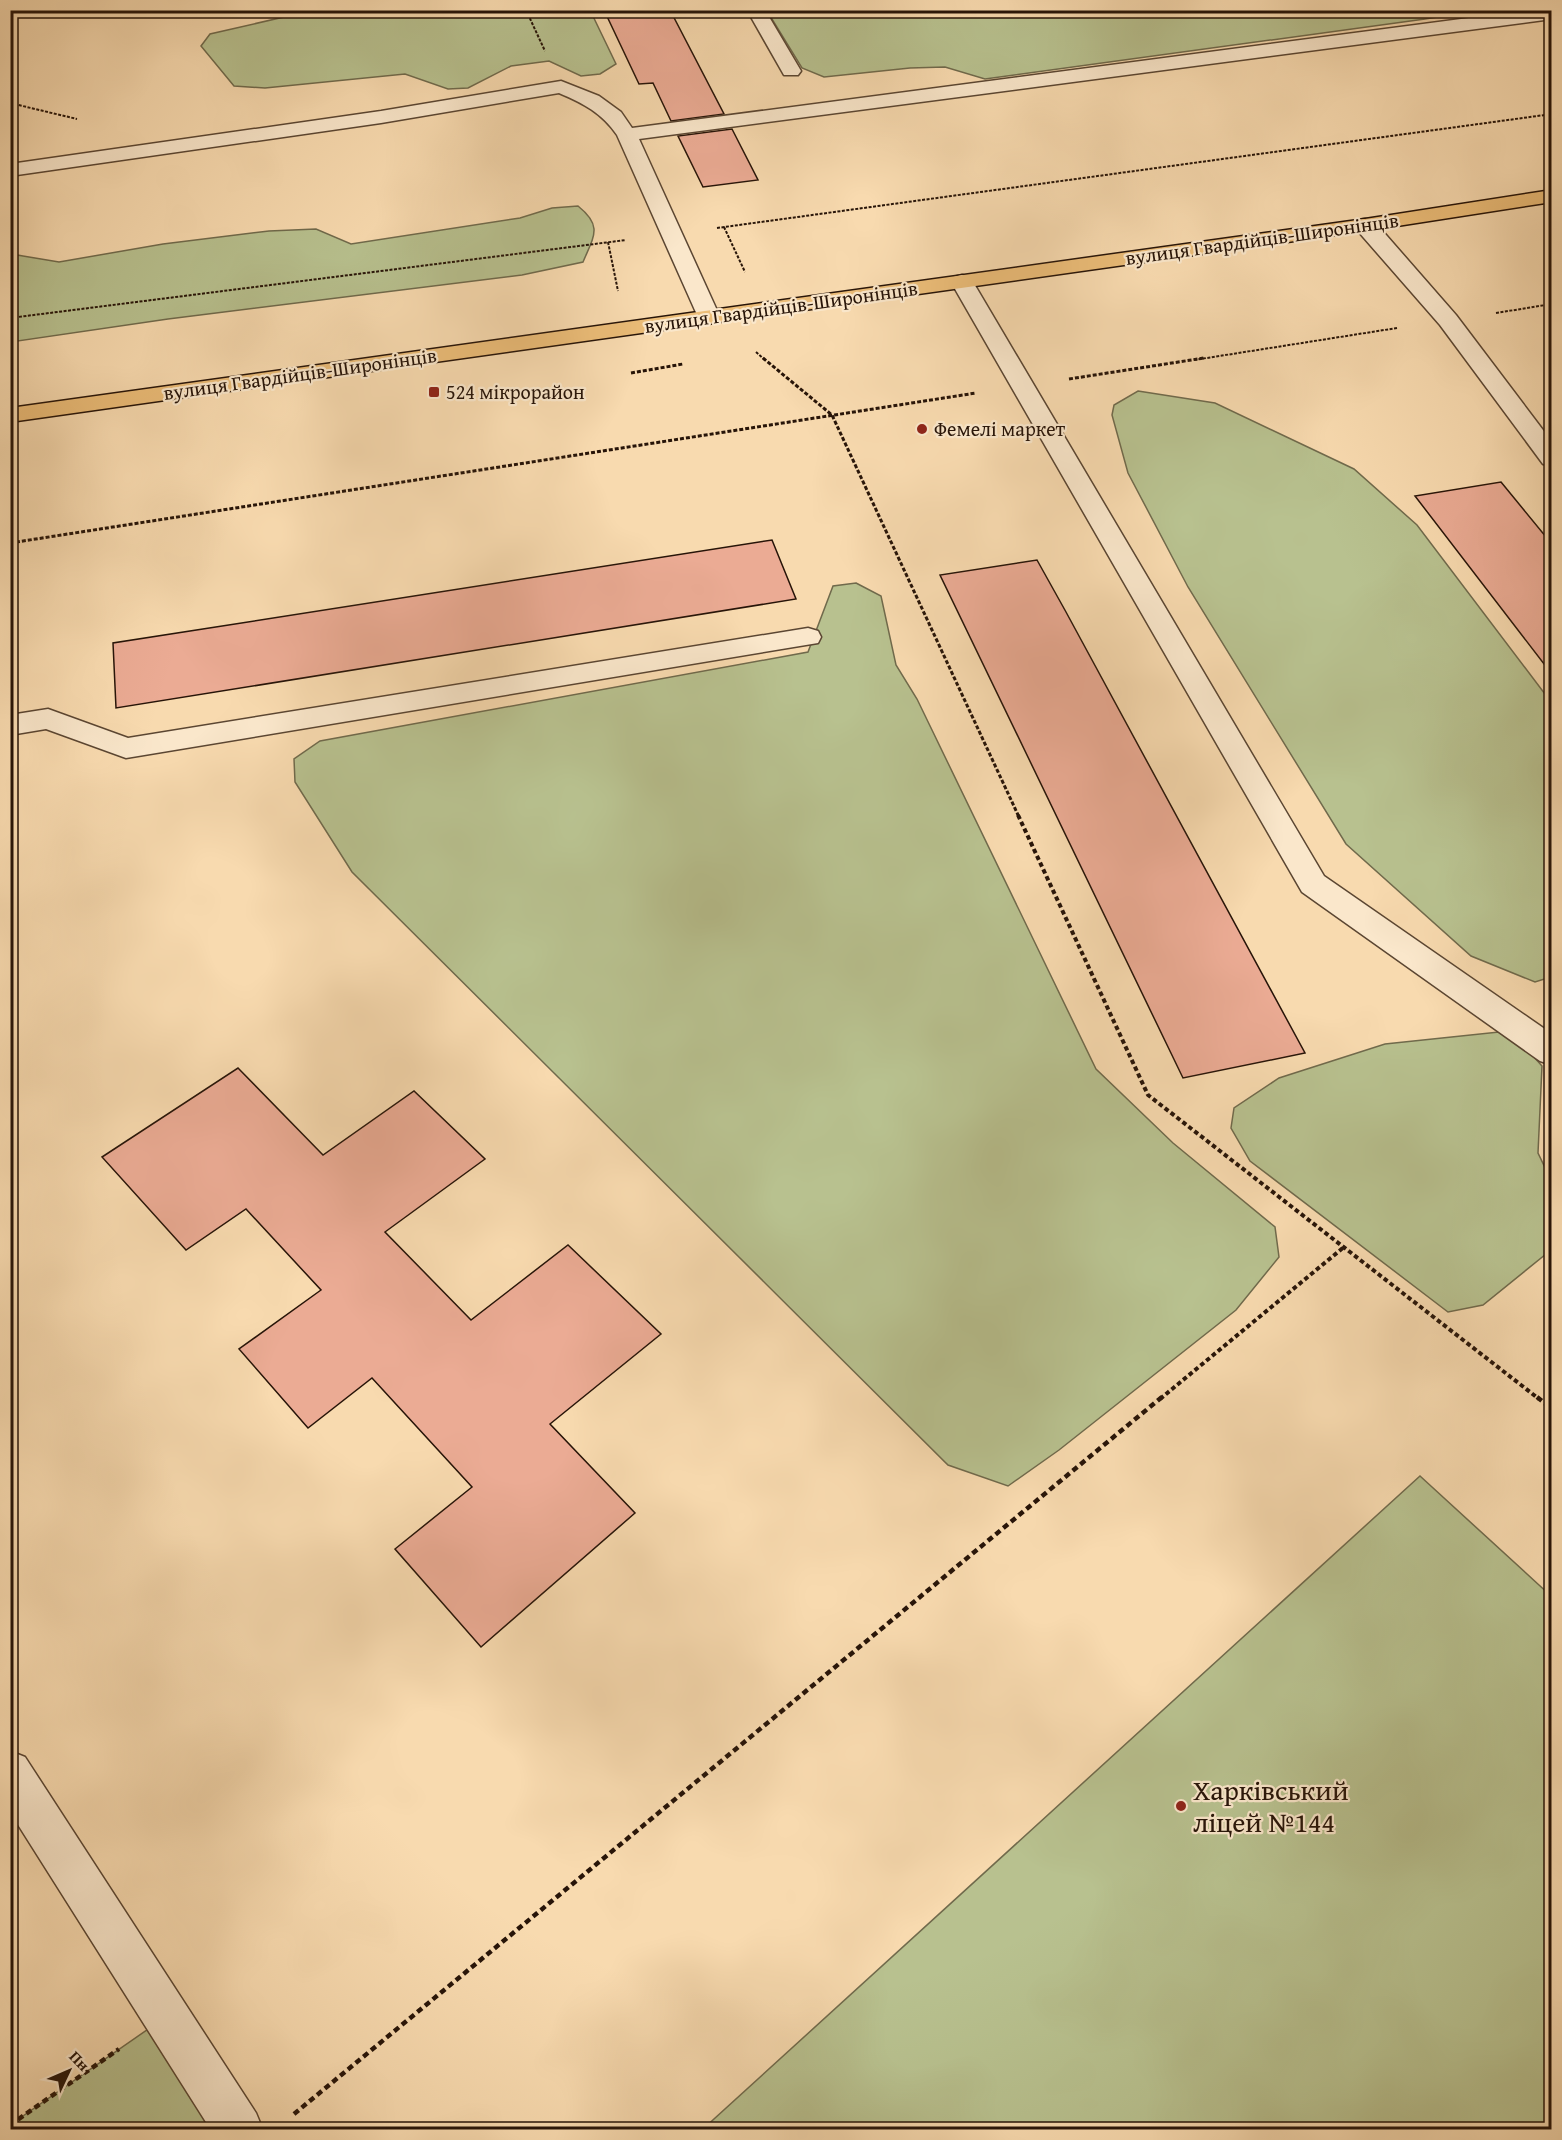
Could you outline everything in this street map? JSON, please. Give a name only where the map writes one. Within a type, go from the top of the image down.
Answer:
[{"type":"main road","name":"вулиця Гвардійців-Широнінців","points":[[10,415],[1365,225],[1551,196]]},
{"type":"lane","points":[[756,10],[791,71]]},
{"type":"lane","points":[[627,135],[1551,13]]},
{"type":"lane","points":[[10,170],[381,117],[561,87],[592,100],[614,116],[627,135],[710,317]]},
{"type":"lane","points":[[1365,225],[1448,320],[1551,459]]},
{"type":"lane","points":[[962,282],[1312,884],[1551,1052]]},
{"type":"lane","points":[[10,725],[48,719],[126,748],[808,637]]},
{"type":"lane","points":[[10,1772],[239,2130]]},
{"type":"path","points":[[10,318],[672,234],[1551,114]]},
{"type":"path","points":[[724,227],[747,276]]},
{"type":"path","points":[[608,242],[619,295]]},
{"type":"path","points":[[10,543],[1551,304]]},
{"type":"path","points":[[745,354],[757,352],[832,415],[1148,1095],[1551,1409]]},
{"type":"path","points":[[631,373],[688,363]]},
{"type":"path","points":[[285,2122],[1344,1248]]},
{"type":"path","points":[[10,2124],[167,2016]]},
{"type":"green space","points":[[590,10],[616,64],[600,74],[581,76],[549,61],[511,66],[468,88],[448,89],[405,74],[265,88],[234,86],[201,46],[210,34],[310,11]]},
{"type":"green space","points":[[767,11],[1465,11],[1425,19],[985,79],[945,67],[910,68],[824,77],[802,68]]},
{"type":"green space","points":[[578,206],[591,220],[594,232],[583,262],[522,275],[168,319],[11,342],[11,254],[59,262],[163,244],[269,231],[316,229],[351,244],[520,218],[552,208]]},
{"type":"green space","points":[[1138,391],[1215,403],[1354,469],[1417,525],[1551,702],[1551,977],[1535,982],[1471,956],[1346,844],[1188,587],[1128,473],[1112,415],[1114,405]]},
{"type":"green space","points":[[856,583],[881,596],[896,665],[917,699],[1096,1069],[1173,1143],[1275,1227],[1279,1257],[1236,1310],[1059,1450],[1008,1486],[948,1465],[352,872],[295,782],[294,759],[320,741],[808,652],[833,586]]},
{"type":"green space","points":[[1499,1032],[1525,1047],[1542,1066],[1538,1153],[1551,1180],[1551,1250],[1483,1305],[1448,1312],[1250,1161],[1231,1128],[1234,1108],[1279,1078],[1385,1044]]},
{"type":"green space","name":"Харківський ліцей №144","points":[[1420,1476],[1551,1596],[1551,2129],[703,2129]]},
{"type":"green space","points":[[167,2016],[239,2129],[11,2130],[10,2125]]},
{"type":"building","points":[[604,10],[670,10],[724,114],[671,121],[653,83],[639,84]]},
{"type":"building","points":[[732,129],[758,180],[703,187],[678,136]]},
{"type":"building","points":[[1501,482],[1551,543],[1551,673],[1415,496]]},
{"type":"building","points":[[772,540],[796,599],[116,708],[113,643]]},
{"type":"building","points":[[1037,560],[1305,1053],[1183,1078],[940,575]]},
{"type":"building","points":[[238,1068],[323,1155],[414,1091],[485,1159],[385,1232],[471,1320],[568,1245],[661,1334],[550,1424],[635,1513],[481,1647],[395,1549],[472,1487],[372,1378],[308,1428],[239,1349],[321,1290],[246,1209],[186,1250],[102,1157]]},
{"type":"place","name":"524 мікрорайон","points":[[434,392]]},
{"type":"place","name":"Фемелі маркет","points":[[922,429]]},
{"type":"place","name":"Харківський ліцей №144","points":[[1181,1806]]}]
